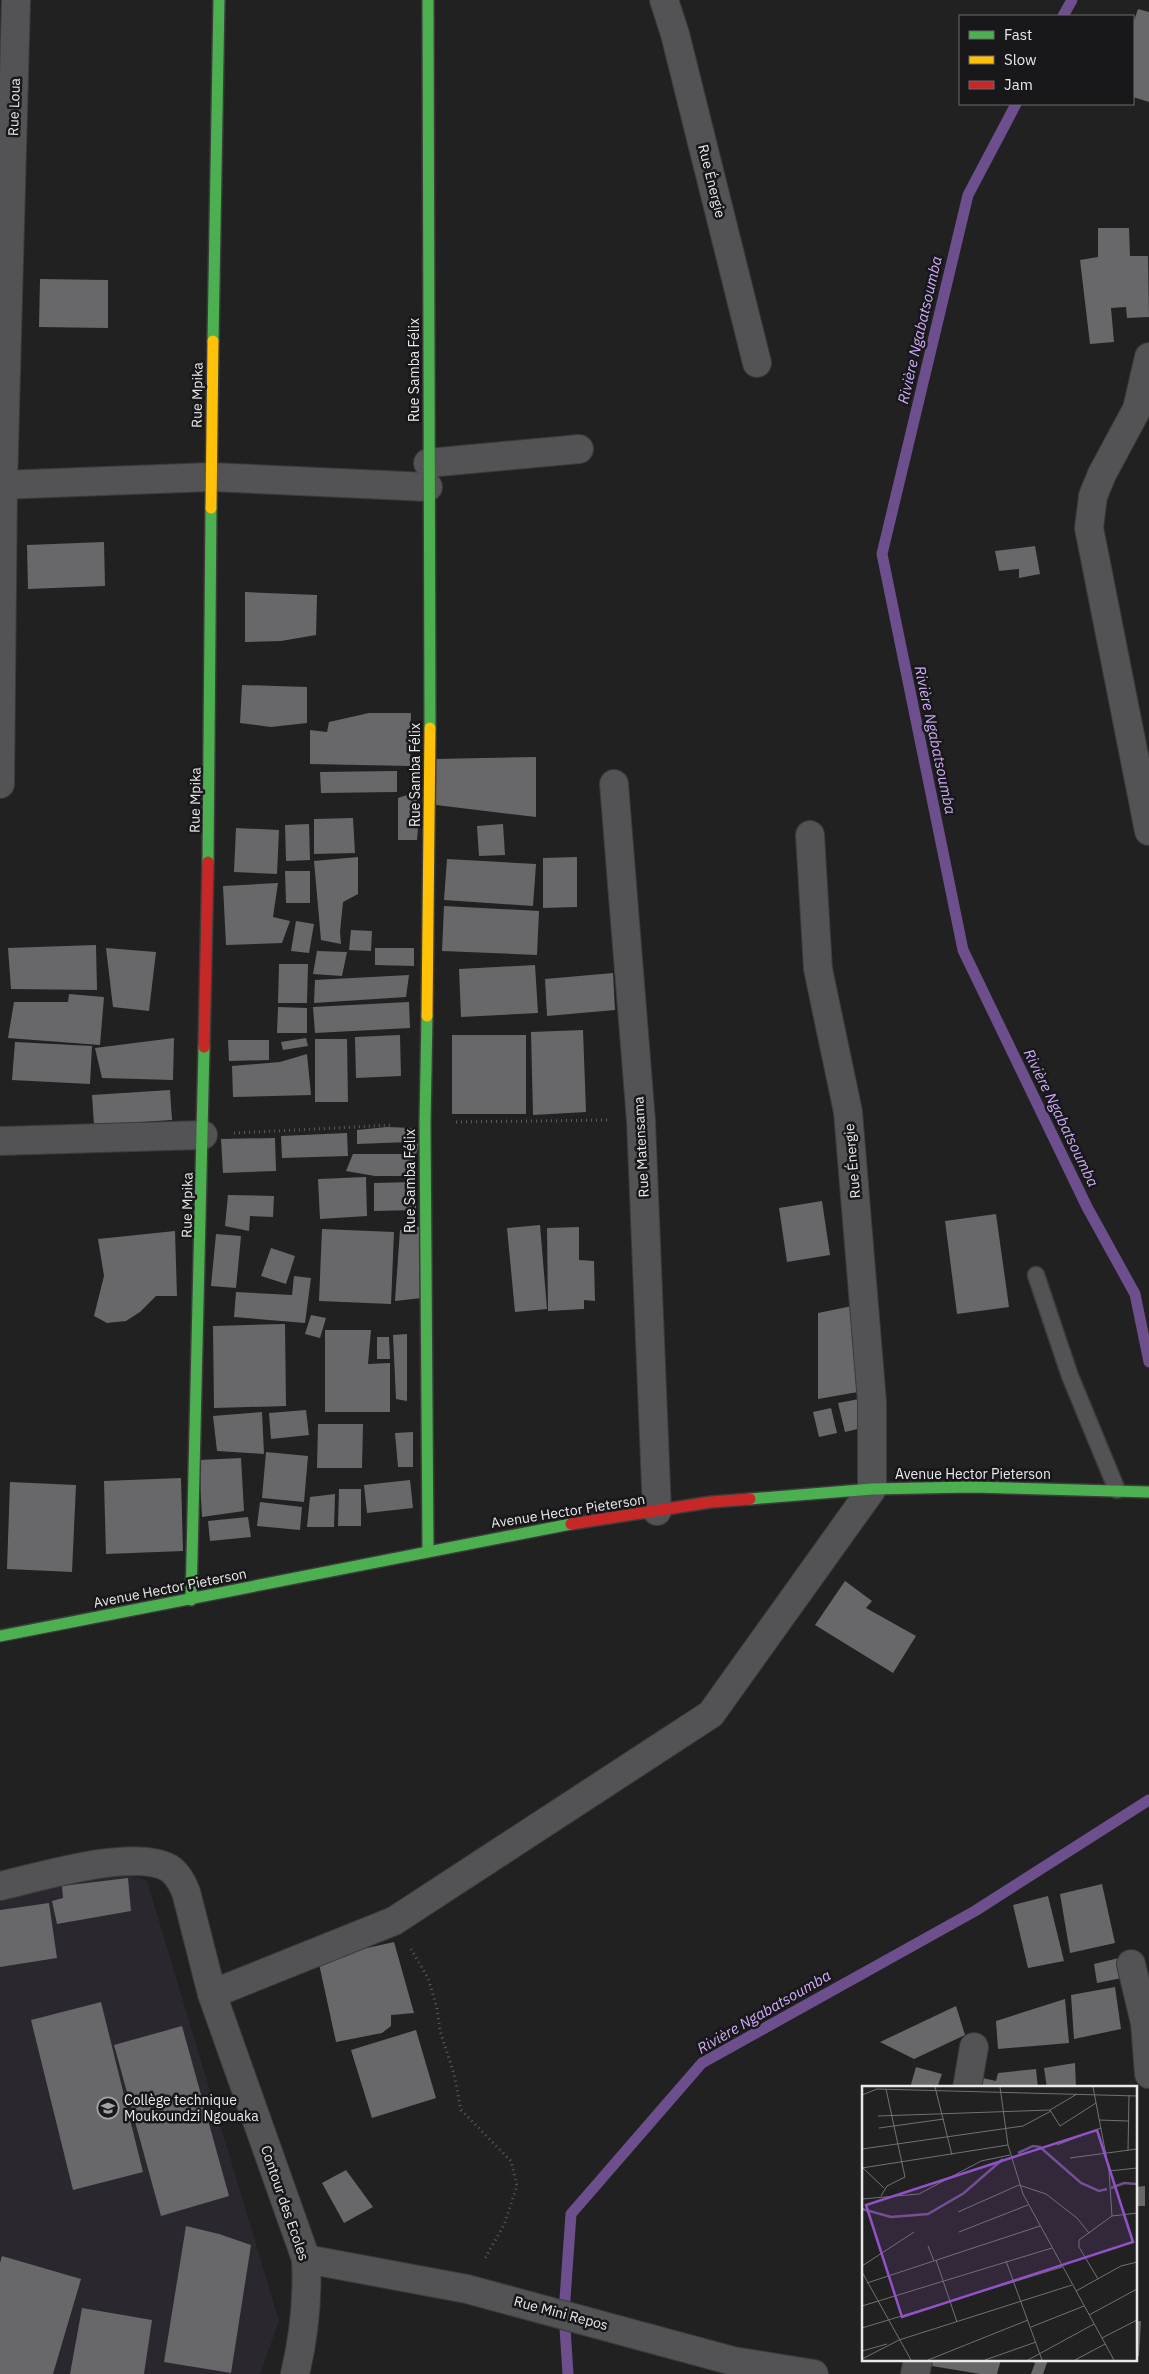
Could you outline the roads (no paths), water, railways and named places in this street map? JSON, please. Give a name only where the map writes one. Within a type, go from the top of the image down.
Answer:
[{"type":"street","name":"Rue Loua","points":[[0,784],[2,485],[16,0]]},
{"type":"street","name":"Rue Mpika","points":[[191,1600],[210,789],[211,477],[219,0]]},
{"type":"street","name":"Rue Samba Félix","points":[[428,0],[430,107],[428,475],[431,789],[425,1123],[428,1551]]},
{"type":"street","name":"Rue Énergie","points":[[664,0],[675,34],[757,363]]},
{"type":"street","points":[[1149,357],[1137,409],[1102,474],[1093,496],[1089,528],[1149,831]]},
{"type":"street","points":[[2,485],[211,477],[428,475],[579,449]]},
{"type":"street","name":"Rue Matensama","points":[[614,784],[640,1121],[657,1511]]},
{"type":"street","name":"Rue Énergie","points":[[810,835],[818,969],[848,1112],[872,1402],[872,1489]]},
{"type":"street","points":[[0,1141],[203,1135]]},
{"type":"street","name":"Avenue Hector Pieterson","points":[[0,1636],[191,1600],[548,1528],[777,1495],[872,1489],[971,1488],[1149,1492]]},
{"type":"street","points":[[212,1994],[394,1921],[711,1714],[872,1489]]},
{"type":"street","name":"Contour des Ecoles","points":[[0,1886],[118,1861],[141,1860],[169,1868],[180,1878],[186,1892],[212,1994],[306,2259],[307,2287],[303,2340],[296,2374]]},
{"type":"street","points":[[1131,1964],[1145,2023],[1149,2074]]},
{"type":"street","points":[[967,2086],[974,2046]]},
{"type":"street","name":"Rue Mini Repos","points":[[306,2259],[468,2289],[731,2367],[814,2374]]},
{"type":"lane","points":[[1036,1275],[1070,1376],[1117,1490]]},
{"type":"waterway","name":"Rivière Ngabatsoumba","points":[[1064,15],[1072,0]]},
{"type":"waterway","name":"Rivière Ngabatsoumba","points":[[1015,105],[968,195],[882,554],[963,950],[1087,1207],[1135,1294],[1149,1362]]},
{"type":"waterway","name":"Rivière Ngabatsoumba","points":[[568,2374],[564,2313],[571,2214],[702,2063],[975,1911],[1149,1800]]},
{"type":"place","name":"Collège technique Moukoundzi Ngouaka","points":[[108,2108]]}]
